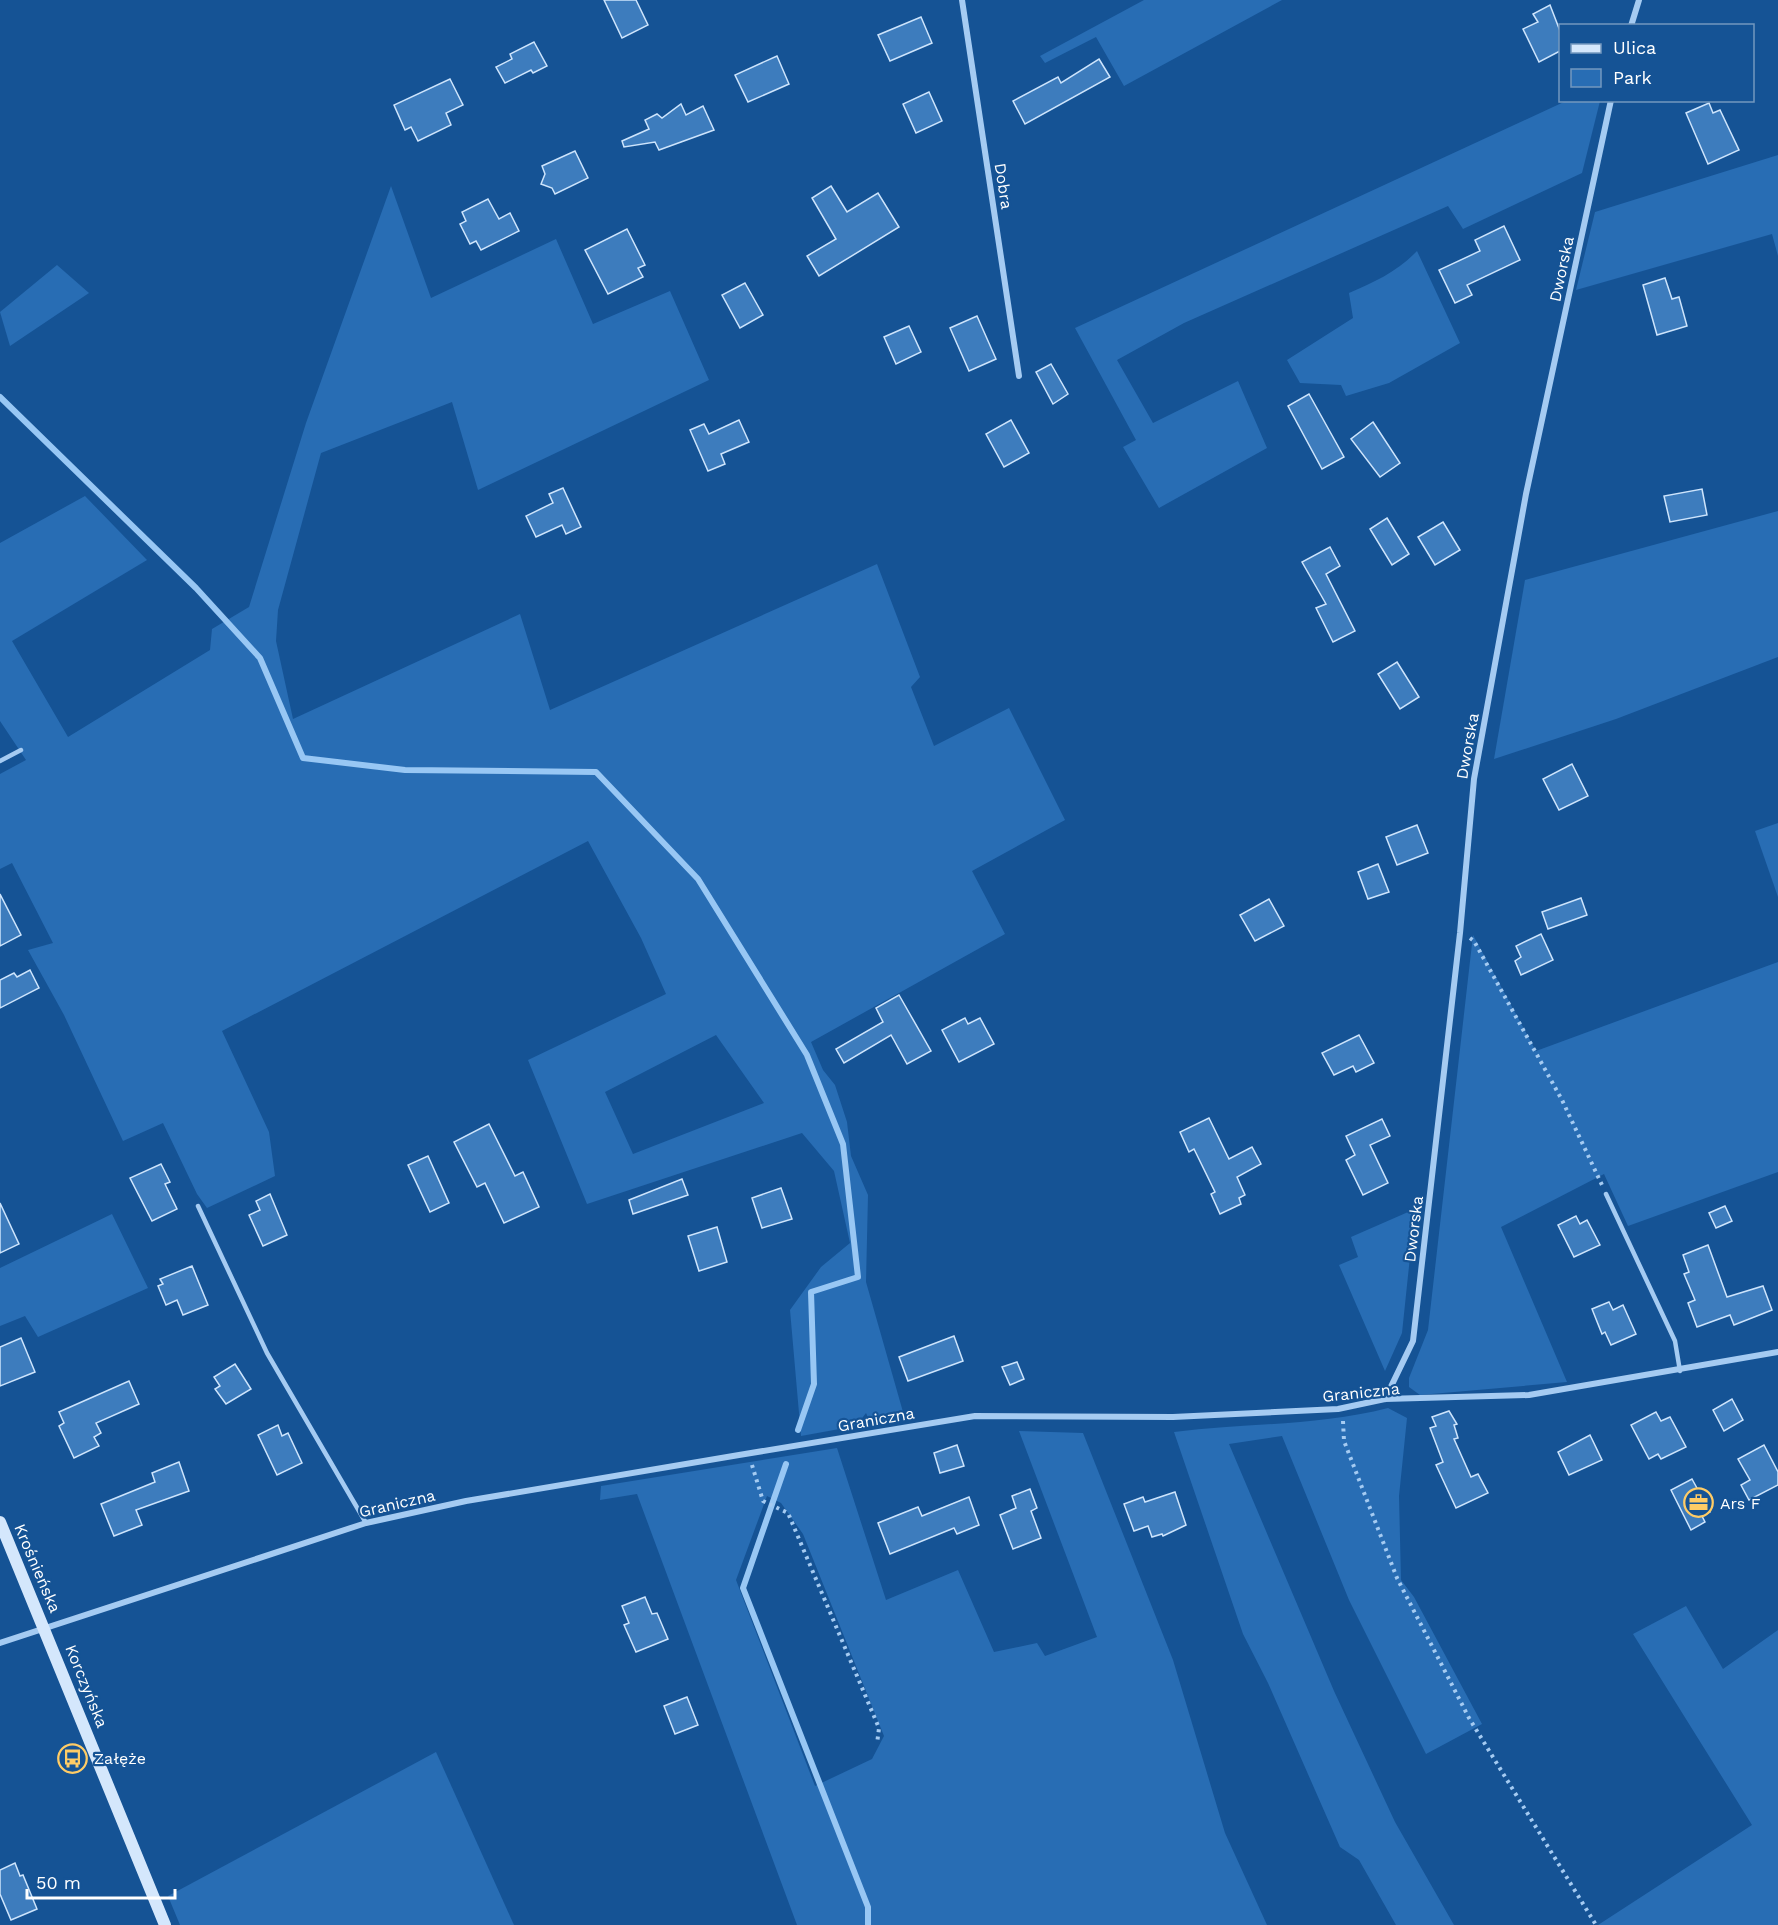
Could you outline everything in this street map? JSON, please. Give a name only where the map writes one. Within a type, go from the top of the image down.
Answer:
[{"type":"main road","name":"Krośnieńska","points":[[0,1522],[45,1627]]},
{"type":"main road","name":"Korczyńska","points":[[45,1627],[165,1925]]},
{"type":"street","name":"Dobra","points":[[962,0],[1019,376]]},
{"type":"street","points":[[1632,24],[1639,0]]},
{"type":"street","name":"Dworska","points":[[1385,1399],[1413,1341],[1460,933],[1476,767],[1526,494],[1611,102]]},
{"type":"street","name":"Graniczna","points":[[0,1643],[366,1523],[466,1501],[975,1416],[1173,1418],[1343,1408],[1385,1399],[1529,1395],[1680,1371],[1778,1352]]},
{"type":"lane","points":[[0,761],[21,750]]},
{"type":"lane","points":[[1606,1194],[1675,1341],[1680,1371]]},
{"type":"lane","points":[[198,1206],[267,1353],[366,1523]]},
{"type":"path","points":[[1460,933],[1474,941],[1562,1100],[1606,1194]]},
{"type":"path","points":[[1343,1408],[1344,1441],[1397,1578],[1469,1718],[1596,1925]]},
{"type":"path","points":[[748,1454],[763,1501],[788,1513],[879,1728],[878,1744]]},
{"type":"green space","points":[[1144,0],[1282,0],[1124,86],[1096,37],[1045,63],[1040,56]]},
{"type":"green space","points":[[1564,102],[1600,102],[1582,173],[1463,229],[1448,206],[1184,323],[1117,360],[1153,423],[1238,381],[1267,448],[1159,508],[1123,447],[1136,440],[1075,328]]},
{"type":"green space","points":[[1778,155],[1778,256],[1772,234],[1576,290],[1595,212]]},
{"type":"green space","points":[[391,186],[431,298],[556,239],[593,324],[670,291],[709,380],[478,490],[452,402],[321,453],[278,610],[276,641],[293,719],[520,614],[550,710],[877,564],[920,677],[911,687],[934,746],[1009,708],[1065,820],[972,871],[1005,934],[811,1042],[823,1070],[835,1085],[847,1122],[851,1156],[868,1195],[866,1282],[905,1419],[872,1426],[866,1413],[856,1426],[801,1436],[790,1310],[821,1267],[850,1243],[834,1171],[802,1133],[587,1204],[528,1060],[666,994],[641,938],[588,841],[222,1031],[269,1132],[275,1176],[207,1208],[197,1194],[163,1123],[123,1141],[64,1015],[28,950],[53,943],[12,863],[0,869],[0,774],[26,760],[0,721],[0,543],[85,496],[147,560],[12,641],[68,737],[210,650],[212,629],[249,607],[306,423]],"holes":[[[716,1035],[764,1103],[633,1154],[605,1092]]]},
{"type":"green space","points":[[1417,251],[1460,343],[1389,383],[1346,396],[1341,385],[1300,383],[1287,360],[1353,318],[1349,293],[1386,275]]},
{"type":"green space","points":[[57,265],[89,293],[10,346],[0,312]]},
{"type":"green space","points":[[1778,511],[1778,657],[1616,719],[1494,759],[1525,580]]},
{"type":"green space","points":[[1778,823],[1778,897],[1755,831]]},
{"type":"green space","points":[[1473,935],[1536,1051],[1778,962],[1778,1172],[1628,1226],[1604,1174],[1501,1227],[1567,1382],[1420,1395],[1409,1387],[1409,1378],[1428,1330]]},
{"type":"green space","points":[[1415,1209],[1402,1333],[1385,1371],[1339,1265],[1358,1257],[1351,1237]]},
{"type":"green space","points":[[112,1214],[148,1288],[38,1337],[25,1316],[0,1326],[0,1268]]},
{"type":"green space","points":[[1388,1408],[1407,1418],[1399,1496],[1401,1580],[1414,1597],[1482,1724],[1426,1754],[1349,1600],[1282,1436],[1229,1444],[1334,1691],[1395,1822],[1454,1925],[1396,1925],[1359,1860],[1340,1847],[1268,1683],[1243,1634],[1174,1432],[1309,1421]]},
{"type":"green space","points":[[1019,1431],[1083,1433],[1173,1660],[1225,1833],[1267,1925],[797,1925],[637,1494],[600,1500],[601,1486],[837,1448],[886,1600],[958,1570],[994,1652],[1037,1643],[1045,1656],[1097,1637]],"holes":[[[767,1496],[781,1503],[803,1534],[884,1736],[872,1759],[815,1786],[736,1580]]]},
{"type":"green space","points":[[1686,1606],[1723,1669],[1778,1630],[1778,1925],[1598,1925],[1752,1825],[1633,1634]]},
{"type":"green space","points":[[436,1752],[514,1925],[180,1925],[168,1896]]},
{"type":"building","points":[[604,0],[636,0],[648,25],[622,38]]},
{"type":"building","points":[[1550,5],[1559,28],[1559,52],[1539,62],[1523,29],[1538,22],[1533,14]]},
{"type":"building","points":[[921,17],[932,43],[890,61],[878,35]]},
{"type":"building","points":[[534,42],[547,66],[533,73],[531,70],[505,83],[496,67],[512,59],[510,54]]},
{"type":"building","points":[[777,56],[789,84],[748,102],[735,75]]},
{"type":"building","points":[[1099,59],[1110,77],[1025,124],[1013,101],[1058,77],[1061,83]]},
{"type":"building","points":[[450,79],[463,105],[446,113],[451,125],[418,141],[411,127],[405,130],[394,105]]},
{"type":"building","points":[[929,92],[942,121],[916,133],[903,104]]},
{"type":"building","points":[[1709,103],[1713,113],[1720,110],[1739,150],[1708,164],[1686,113]]},
{"type":"building","points":[[681,104],[686,115],[703,106],[714,130],[659,150],[655,142],[624,147],[622,141],[649,129],[645,120],[657,114],[662,118]]},
{"type":"building","points":[[575,151],[588,178],[555,194],[552,188],[541,184],[545,174],[542,166]]},
{"type":"building","points":[[831,186],[847,212],[878,193],[899,227],[819,276],[807,256],[836,239],[812,198]]},
{"type":"building","points":[[488,199],[499,219],[510,213],[519,231],[481,250],[476,241],[470,244],[460,224],[466,221],[462,212]]},
{"type":"building","points":[[1504,226],[1520,260],[1467,285],[1472,295],[1455,303],[1439,270],[1480,251],[1475,240]]},
{"type":"building","points":[[627,229],[645,265],[638,268],[643,277],[608,294],[585,250]]},
{"type":"building","points":[[1665,278],[1672,299],[1679,297],[1687,326],[1657,335],[1643,285]]},
{"type":"building","points":[[745,283],[763,315],[740,328],[722,295]]},
{"type":"building","points":[[977,316],[996,359],[969,371],[950,328]]},
{"type":"building","points":[[909,326],[921,352],[896,364],[884,337]]},
{"type":"building","points":[[1051,364],[1068,394],[1053,404],[1036,372]]},
{"type":"building","points":[[1309,394],[1344,457],[1322,469],[1288,406]]},
{"type":"building","points":[[739,420],[749,442],[721,454],[725,464],[708,471],[690,430],[704,424],[709,434]]},
{"type":"building","points":[[1011,420],[1029,453],[1004,467],[986,434]]},
{"type":"building","points":[[1373,422],[1400,463],[1380,477],[1351,439]]},
{"type":"building","points":[[563,488],[581,527],[566,534],[562,525],[536,537],[526,516],[553,503],[549,494]]},
{"type":"building","points":[[1702,489],[1707,515],[1670,522],[1664,496]]},
{"type":"building","points":[[1387,518],[1409,554],[1392,565],[1370,529]]},
{"type":"building","points":[[1443,522],[1460,550],[1435,565],[1418,537]]},
{"type":"building","points":[[1330,547],[1340,566],[1326,574],[1355,631],[1333,642],[1316,608],[1326,604],[1302,562]]},
{"type":"building","points":[[1397,662],[1419,697],[1400,709],[1378,674]]},
{"type":"building","points":[[1572,764],[1588,796],[1559,810],[1543,779]]},
{"type":"building","points":[[1417,825],[1428,853],[1397,865],[1386,837]]},
{"type":"building","points":[[1378,864],[1389,892],[1368,899],[1358,872]]},
{"type":"building","points":[[0,894],[21,935],[0,946]]},
{"type":"building","points":[[1581,898],[1587,915],[1548,929],[1542,912]]},
{"type":"building","points":[[1269,899],[1284,926],[1255,941],[1240,915]]},
{"type":"building","points":[[1541,934],[1553,960],[1521,975],[1515,961],[1521,957],[1516,946]]},
{"type":"building","points":[[30,970],[39,988],[0,1008],[0,980],[14,973],[17,977]]},
{"type":"building","points":[[899,995],[931,1051],[907,1064],[891,1035],[844,1063],[836,1049],[883,1022],[876,1008]]},
{"type":"building","points":[[965,1018],[968,1024],[980,1018],[994,1044],[959,1062],[942,1030]]},
{"type":"building","points":[[1359,1035],[1374,1063],[1356,1072],[1353,1066],[1334,1075],[1322,1053]]},
{"type":"building","points":[[1209,1118],[1229,1159],[1252,1147],[1261,1164],[1237,1177],[1245,1195],[1239,1198],[1241,1204],[1220,1214],[1211,1194],[1215,1192],[1194,1149],[1189,1152],[1180,1132]]},
{"type":"building","points":[[1382,1119],[1390,1136],[1370,1145],[1388,1183],[1363,1195],[1346,1160],[1355,1155],[1346,1136]]},
{"type":"building","points":[[489,1124],[515,1176],[523,1172],[539,1207],[504,1223],[485,1183],[477,1187],[454,1142]]},
{"type":"building","points":[[428,1156],[449,1203],[430,1212],[408,1165]]},
{"type":"building","points":[[161,1164],[170,1182],[165,1184],[177,1209],[152,1221],[130,1178]]},
{"type":"building","points":[[682,1179],[688,1195],[633,1214],[629,1200]]},
{"type":"building","points":[[781,1188],[792,1219],[762,1228],[752,1198]]},
{"type":"building","points":[[270,1194],[287,1235],[263,1246],[249,1215],[260,1210],[256,1201]]},
{"type":"building","points":[[0,1203],[19,1244],[0,1253]]},
{"type":"building","points":[[1725,1206],[1732,1221],[1716,1228],[1709,1213]]},
{"type":"building","points":[[1576,1216],[1580,1224],[1587,1220],[1600,1245],[1574,1257],[1558,1225]]},
{"type":"building","points":[[717,1227],[727,1262],[699,1271],[688,1236]]},
{"type":"building","points":[[1708,1245],[1727,1297],[1763,1286],[1772,1310],[1734,1325],[1730,1315],[1697,1327],[1688,1303],[1695,1300],[1684,1274],[1689,1272],[1683,1255]]},
{"type":"building","points":[[192,1266],[208,1305],[183,1315],[177,1300],[166,1305],[158,1286],[163,1284],[160,1279]]},
{"type":"building","points":[[1609,1302],[1613,1310],[1623,1305],[1636,1334],[1611,1345],[1605,1332],[1602,1334],[1592,1309]]},
{"type":"building","points":[[954,1336],[963,1361],[908,1381],[899,1357]]},
{"type":"building","points":[[21,1338],[35,1372],[0,1386],[0,1347]]},
{"type":"building","points":[[1017,1362],[1024,1379],[1010,1385],[1002,1367]]},
{"type":"building","points":[[235,1364],[251,1389],[226,1404],[215,1389],[220,1386],[214,1377]]},
{"type":"building","points":[[129,1381],[139,1404],[96,1423],[101,1433],[94,1437],[99,1446],[74,1458],[59,1426],[64,1423],[59,1412]]},
{"type":"building","points":[[1732,1399],[1743,1420],[1724,1431],[1713,1410]]},
{"type":"building","points":[[1449,1411],[1457,1424],[1454,1425],[1458,1438],[1454,1439],[1471,1477],[1478,1474],[1488,1493],[1456,1508],[1436,1465],[1443,1462],[1430,1428],[1436,1426],[1432,1417]]},
{"type":"building","points":[[1656,1412],[1661,1421],[1670,1417],[1686,1447],[1661,1459],[1658,1454],[1649,1459],[1631,1425]]},
{"type":"building","points":[[278,1425],[282,1436],[288,1433],[302,1463],[277,1475],[258,1435]]},
{"type":"building","points":[[1590,1435],[1602,1460],[1569,1475],[1558,1452]]},
{"type":"building","points":[[957,1445],[964,1466],[940,1473],[934,1453]]},
{"type":"building","points":[[1764,1445],[1778,1472],[1778,1485],[1749,1500],[1741,1485],[1750,1480],[1738,1459]]},
{"type":"building","points":[[179,1462],[189,1491],[136,1510],[142,1525],[114,1536],[101,1504],[155,1482],[152,1473]]},
{"type":"building","points":[[1692,1479],[1710,1512],[1702,1516],[1705,1522],[1691,1530],[1671,1490]]},
{"type":"building","points":[[1030,1489],[1037,1508],[1031,1511],[1041,1538],[1013,1549],[1000,1515],[1016,1508],[1012,1496]]},
{"type":"building","points":[[1175,1492],[1186,1525],[1163,1536],[1162,1534],[1152,1537],[1148,1526],[1134,1531],[1124,1504],[1143,1497],[1145,1502]]},
{"type":"building","points":[[969,1497],[979,1525],[957,1534],[954,1528],[890,1554],[878,1523],[918,1507],[922,1516]]},
{"type":"building","points":[[645,1597],[652,1614],[657,1613],[668,1639],[636,1652],[624,1625],[629,1623],[622,1606]]},
{"type":"building","points":[[687,1697],[698,1725],[675,1734],[664,1706]]},
{"type":"building","points":[[15,1863],[20,1876],[23,1875],[37,1909],[11,1920],[0,1894],[0,1870]]},
{"type":"waterway","points":[[0,397],[196,588],[260,658],[303,758],[405,770],[596,772],[698,879],[807,1055],[843,1144],[858,1277],[811,1292],[814,1384],[798,1430]]},
{"type":"waterway","points":[[786,1464],[743,1588],[868,1907],[868,1925]]},
{"type":"place","name":"Ars F","points":[[1699,1503]]},
{"type":"place","name":"Załęże","points":[[73,1758]]}]
